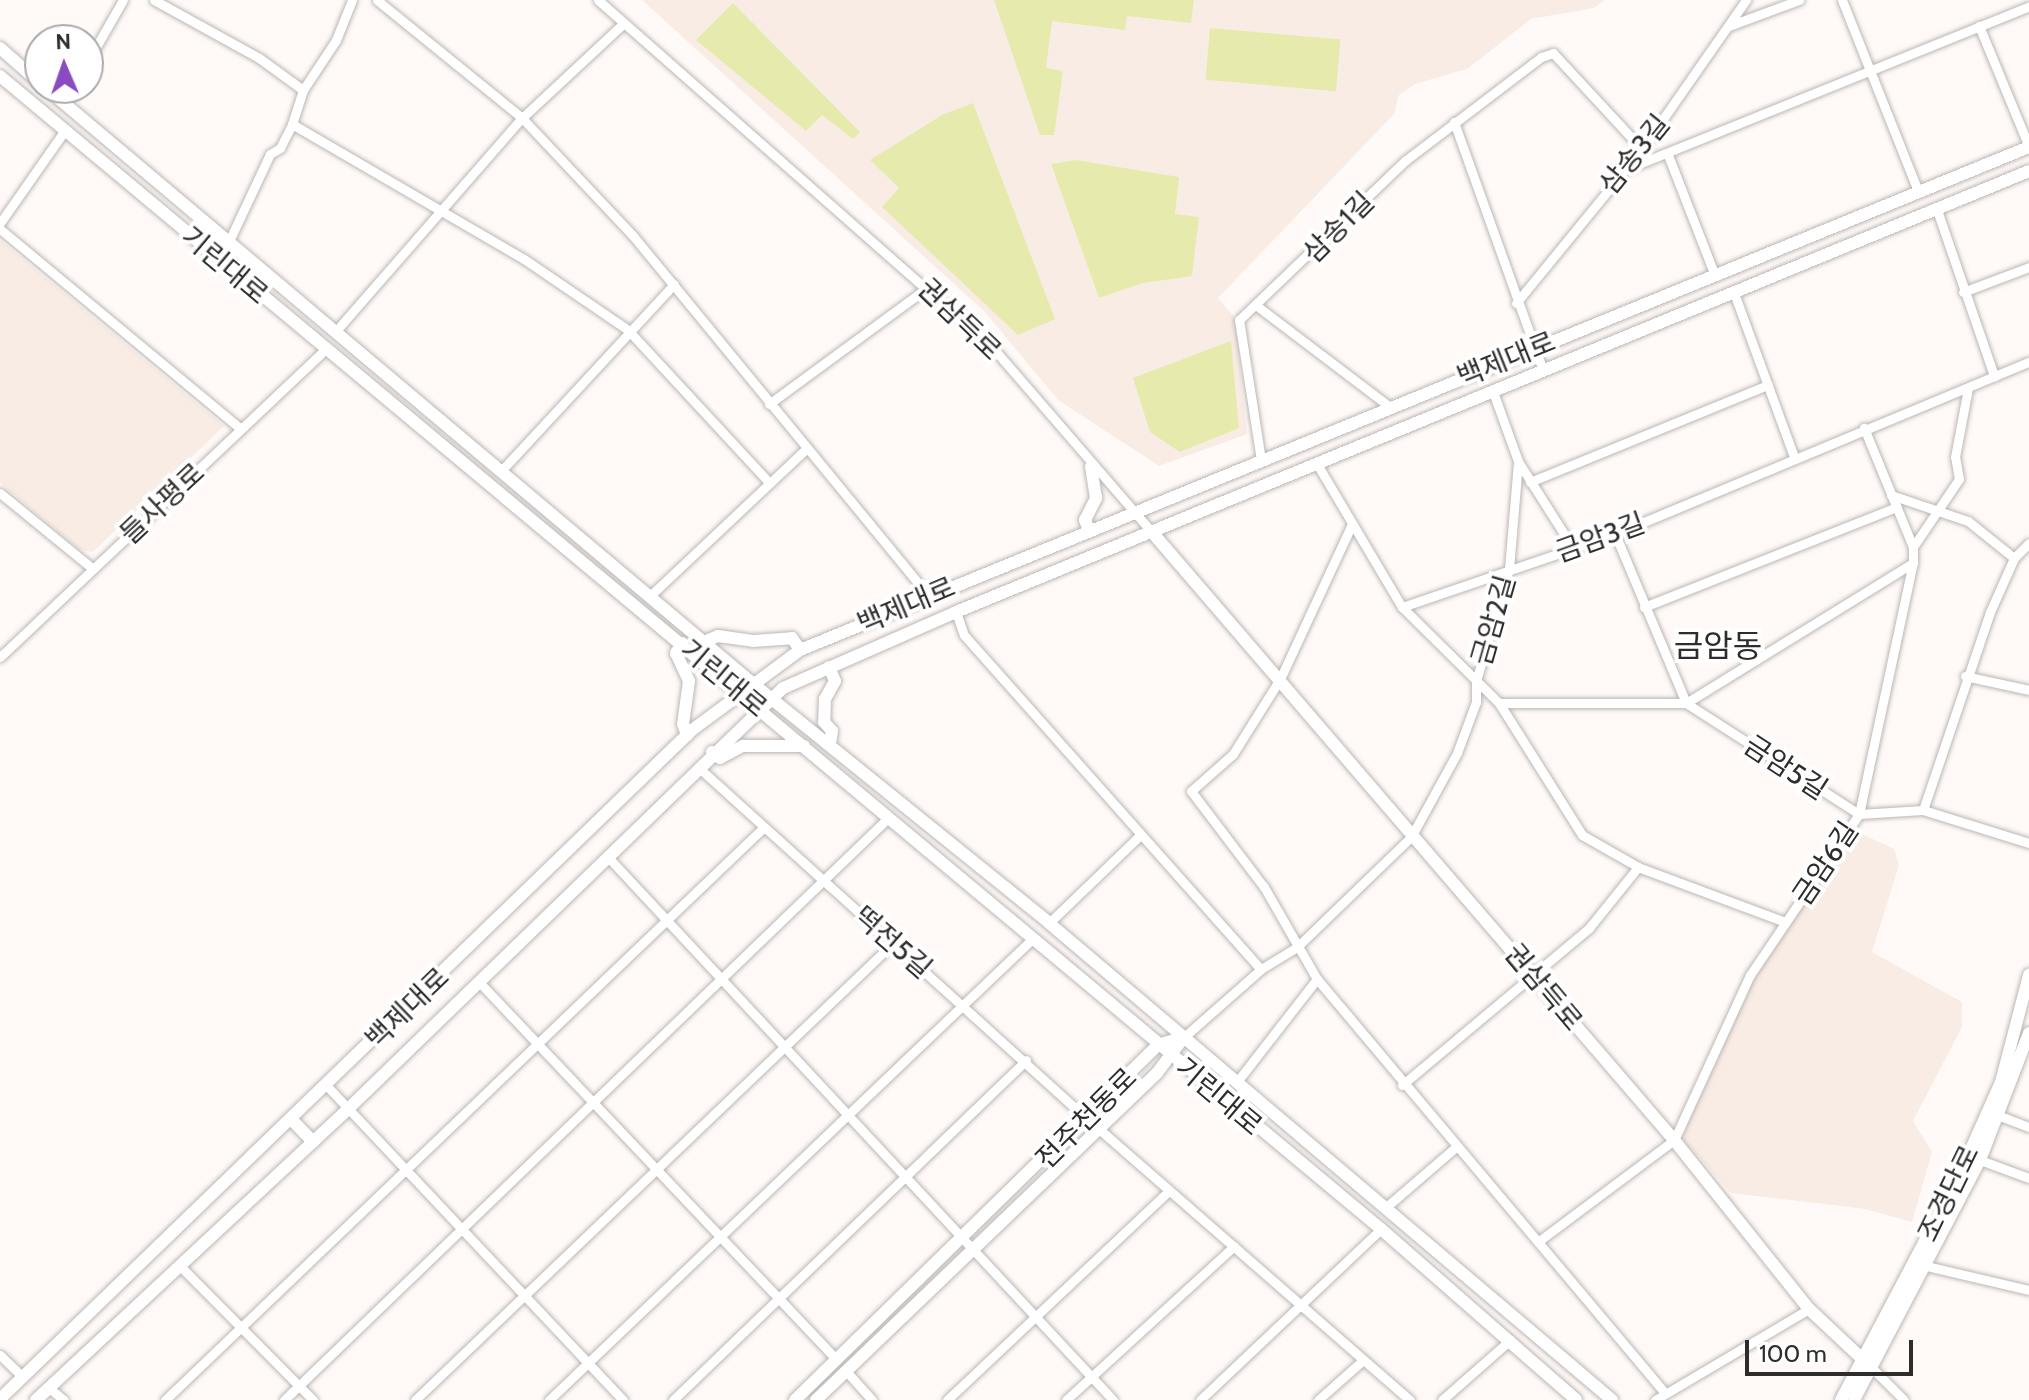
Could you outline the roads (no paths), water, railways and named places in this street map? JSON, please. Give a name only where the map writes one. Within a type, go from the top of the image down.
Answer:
[{"type":"street","points":[[104,33],[123,0]]},
{"type":"street","points":[[154,0],[259,58],[303,90]]},
{"type":"street","points":[[230,239],[270,154],[280,148],[292,124],[303,90],[320,60],[329,55],[352,0]]},
{"type":"street","points":[[377,0],[394,9],[522,118],[634,237],[805,450],[928,595]]},
{"type":"street","name":"권삼득로","points":[[598,0],[928,287],[993,348],[1124,505],[1137,512],[1411,837],[1536,977],[1674,1140],[1809,1309],[1904,1400]]},
{"type":"street","name":"삼송3길","points":[[1516,303],[1642,149],[1746,0]]},
{"type":"street","points":[[1729,26],[1799,0]]},
{"type":"street","points":[[1842,0],[1867,72],[1918,191]]},
{"type":"street","points":[[1624,170],[1668,155],[2029,6]]},
{"type":"street","points":[[335,332],[522,118],[624,23]]},
{"type":"street","name":"백제대로","points":[[0,1399],[687,735],[752,683],[800,650],[928,595],[2029,147],[1979,26]]},
{"type":"street","points":[[0,48],[24,69]]},
{"type":"street","name":"삼송1길","points":[[1261,460],[1239,320],[1406,160],[1541,57],[1553,53],[1642,149]]},
{"type":"street","name":"기린대로","points":[[0,76],[325,350],[759,707],[1030,941],[1381,1229],[1576,1400]]},
{"type":"street","name":"기린대로","points":[[64,104],[230,239],[335,332],[706,641],[752,683],[1049,923],[1612,1400]]},
{"type":"street","points":[[1454,122],[1516,303],[1543,371]]},
{"type":"street","points":[[292,124],[524,259],[628,330],[769,482]]},
{"type":"street","points":[[65,130],[0,226],[241,429]]},
{"type":"street","points":[[1668,155],[1714,273]]},
{"type":"street","name":"백제대로","points":[[36,1400],[480,983],[770,696],[956,612],[2029,171]]},
{"type":"street","points":[[1937,210],[1994,376]]},
{"type":"street","points":[[1963,292],[2029,267]]},
{"type":"street","points":[[502,470],[628,330],[674,284]]},
{"type":"street","points":[[769,404],[928,287]]},
{"type":"street","points":[[1734,293],[1794,457]]},
{"type":"street","points":[[1257,306],[1390,407]]},
{"type":"street","name":"들사평로","points":[[0,657],[325,350]]},
{"type":"street","name":"금암3길","points":[[1402,607],[1615,534],[1794,457],[2029,362]]},
{"type":"street","points":[[1530,482],[1768,385]]},
{"type":"street","points":[[1913,547],[1959,479],[1956,446],[1968,388]]},
{"type":"street","name":"금암2길","points":[[1411,837],[1457,753],[1476,702],[1476,681],[1509,569],[1518,461],[1493,392]]},
{"type":"street","name":"금암6길","points":[[1674,1140],[1750,975],[1859,814],[1913,563],[1913,547],[1864,428]]},
{"type":"street","points":[[651,595],[805,450]]},
{"type":"street","points":[[1518,461],[1573,548]]},
{"type":"street","points":[[1317,464],[1402,607],[1499,703],[1582,835],[1638,867],[1785,922]]},
{"type":"street","points":[[1089,530],[1085,520],[1096,498],[1091,466]]},
{"type":"street","points":[[1891,495],[1941,508],[1968,521],[2014,558]]},
{"type":"street","points":[[2,499],[92,568]]},
{"type":"street","points":[[1644,607],[1897,507]]},
{"type":"street","points":[[1352,524],[1280,679],[1233,754],[1191,791],[1264,887],[1317,979],[1402,1085],[1539,1241],[1665,1393]]},
{"type":"street","points":[[1615,534],[1686,703]]},
{"type":"street","points":[[1923,810],[1965,676],[2014,558],[2029,543]]},
{"type":"street","points":[[1499,703],[1686,703],[1913,563]]},
{"type":"street","name":"백제대로","points":[[956,612],[964,635],[1139,836]]},
{"type":"street","points":[[706,641],[718,636],[753,641],[792,638],[800,650]]},
{"type":"street","points":[[682,643],[676,653],[689,681],[683,724],[687,735]]},
{"type":"street","points":[[829,667],[835,681],[825,699],[824,722],[832,731],[830,744]]},
{"type":"street","points":[[1965,676],[2029,690]]},
{"type":"street","name":"금암5길","points":[[1686,703],[1859,814],[1923,810],[2029,843]]},
{"type":"street","points":[[712,752],[720,758],[743,746],[804,746]]},
{"type":"street","name":"떡전5길","points":[[698,767],[825,883],[965,1004],[1086,1118]]},
{"type":"street","points":[[284,1400],[562,1132],[725,981],[887,819]]},
{"type":"street","points":[[165,1400],[764,827]]},
{"type":"street","points":[[1049,923],[1139,836],[1261,969]]},
{"type":"street","name":"기린대로","points":[[1184,1037],[1261,969],[1297,947],[1411,837]]},
{"type":"street","points":[[607,856],[665,922],[725,981],[908,1175],[1113,1400]]},
{"type":"street","points":[[1402,1085],[1536,977],[1589,928],[1638,867]]},
{"type":"street","points":[[549,1400],[759,1196],[1030,941]]},
{"type":"street","points":[[415,1400],[893,943]]},
{"type":"street","name":"조경단로","points":[[1854,1400],[1867,1364],[1960,1174],[2001,1082],[2029,975]]},
{"type":"street","points":[[1236,1083],[1317,979]]},
{"type":"street","points":[[480,983],[837,1360]]},
{"type":"street","name":"조경단로","points":[[1841,1400],[1867,1364],[1926,1266],[2000,1116],[2029,1033]]},
{"type":"street","name":"전주천동로","points":[[795,1400],[1158,1045],[1184,1037]]},
{"type":"street","name":"전주천동로","points":[[816,1400],[1173,1057],[1184,1037]]},
{"type":"street","points":[[673,1400],[1026,1060]]},
{"type":"street","points":[[327,1086],[522,1297],[623,1400]]},
{"type":"street","points":[[2000,1116],[2029,1127]]},
{"type":"street","points":[[291,1119],[313,1142]]},
{"type":"street","points":[[1099,1129],[1410,1400]]},
{"type":"street","points":[[1539,1241],[1674,1140]]},
{"type":"street","points":[[1385,1208],[1456,1147]]},
{"type":"street","points":[[1980,1160],[2029,1178]]},
{"type":"street","points":[[947,1400],[1033,1314],[1169,1191]]},
{"type":"street","points":[[1200,1400],[1381,1229]]},
{"type":"street","points":[[1066,1400],[1234,1246]]},
{"type":"street","points":[[180,1266],[313,1400]]},
{"type":"street","points":[[1926,1266],[2029,1290]]},
{"type":"street","points":[[1655,1400],[1809,1309]]},
{"type":"street","points":[[71,1331],[91,1349]]},
{"type":"street","points":[[1442,1400],[1510,1340]]},
{"type":"street","points":[[0,1355],[23,1377]]},
{"type":"street","points":[[1318,1400],[1362,1361]]},
{"type":"street","points":[[846,1371],[872,1400]]},
{"type":"street","points":[[49,1388],[64,1400]]},
{"type":"district","name":"금암동","points":[[1718,646]]}]
